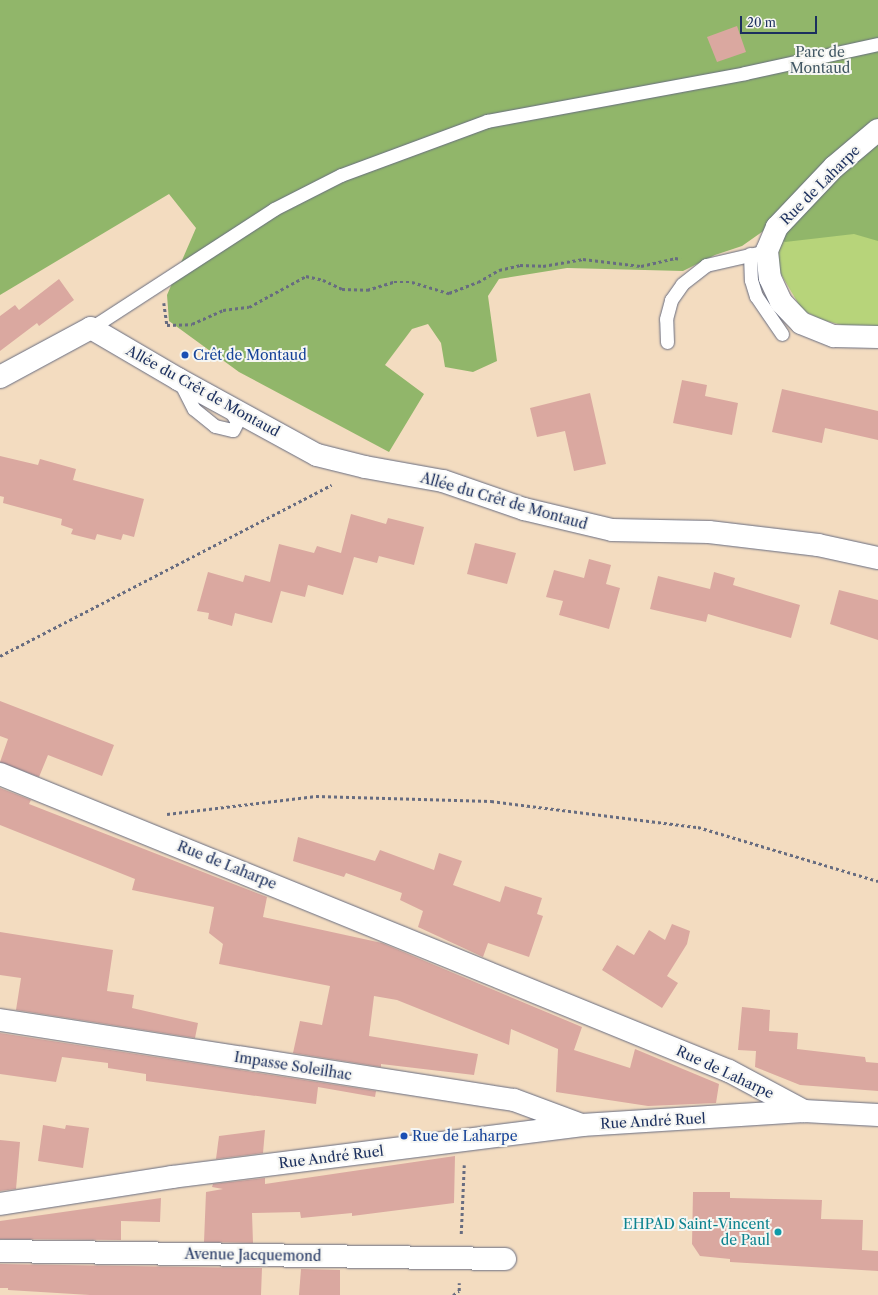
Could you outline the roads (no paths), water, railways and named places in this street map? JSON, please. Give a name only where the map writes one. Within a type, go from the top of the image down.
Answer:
[{"type":"street","name":"Rue de Laharpe","points":[[878,130],[834,167],[777,227],[759,252],[781,302],[801,322],[834,336],[878,337]]},
{"type":"street","points":[[0,377],[91,328]]},
{"type":"street","name":"Allée du Crêt de Montaud","points":[[91,328],[226,406],[317,455],[365,467],[443,481],[524,509],[612,530],[709,532],[818,545],[878,558]]},
{"type":"street","name":"Rue de Laharpe","points":[[0,774],[729,1071],[804,1111]]},
{"type":"street","name":"Impasse Soleilhac","points":[[0,1020],[514,1100],[582,1125]]},
{"type":"street","name":"Rue André Ruel","points":[[0,1204],[172,1177],[582,1125],[804,1111],[876,1117]]},
{"type":"street","name":"Avenue Jacquemond","points":[[0,1250],[505,1259]]},
{"type":"lane","points":[[91,328],[274,209],[341,174],[487,121],[745,73],[878,44]]},
{"type":"lane","points":[[667,342],[666,319],[671,300],[682,284],[706,265],[759,252],[751,280],[756,296],[782,334]]},
{"type":"place","name":"Crêt de Montaud","points":[[185,355]]},
{"type":"place","name":"Rue de Laharpe","points":[[404,1136]]},
{"type":"place","name":"EHPAD Saint-Vincent de Paul","points":[[778,1232]]},
{"type":"park label","name":"Parc de Montaud","points":[[820,60]]}]
